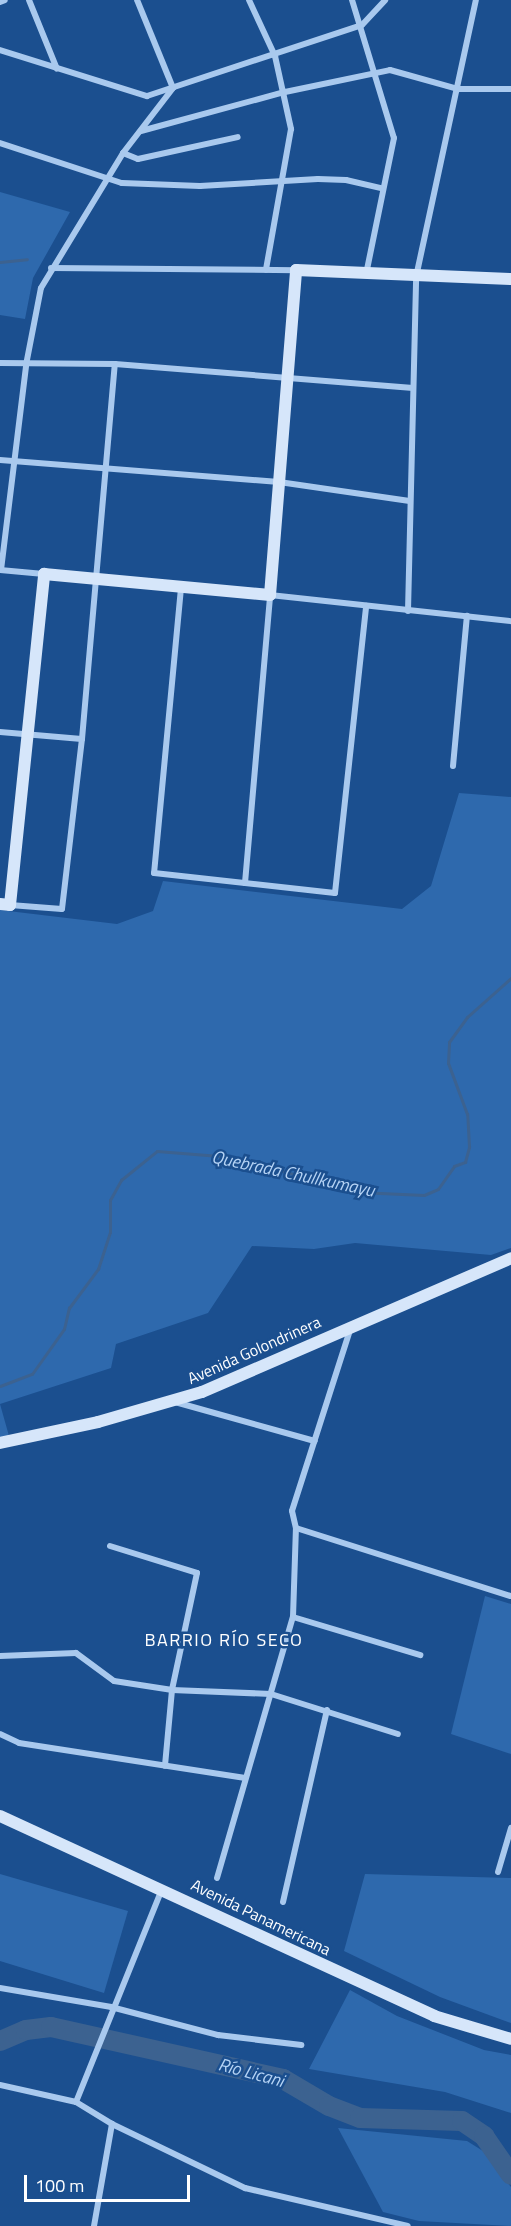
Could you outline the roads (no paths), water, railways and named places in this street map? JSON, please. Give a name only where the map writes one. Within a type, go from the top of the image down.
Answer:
[{"type":"street","points":[[0,2],[5,0]]},
{"type":"street","points":[[29,0],[57,69]]},
{"type":"street","points":[[136,0],[173,88]]},
{"type":"street","points":[[249,0],[274,56],[285,92],[291,129],[266,270]]},
{"type":"street","points":[[352,0],[363,25],[364,50],[394,138],[381,188],[366,274]]},
{"type":"street","points":[[0,50],[147,96],[363,25],[385,0]]},
{"type":"street","points":[[408,611],[416,277],[476,0]]},
{"type":"street","points":[[141,131],[285,92],[390,70],[458,89],[511,89]]},
{"type":"street","points":[[173,88],[123,153],[110,178],[51,268],[41,288],[27,365],[0,570],[270,595],[511,621]]},
{"type":"street","points":[[123,153],[138,159],[238,137]]},
{"type":"street","points":[[0,143],[110,178],[165,186],[284,178],[346,180],[381,188]]},
{"type":"street","points":[[51,268],[296,270],[416,277],[511,279]]},
{"type":"street","points":[[245,883],[296,270]]},
{"type":"street","points":[[0,363],[115,364],[413,388]]},
{"type":"street","points":[[44,574],[29,734],[5,904],[62,909],[82,739],[93,579],[115,364]]},
{"type":"street","points":[[0,460],[279,482],[410,501]]},
{"type":"street","points":[[181,588],[154,873],[335,893],[366,606]]},
{"type":"street","points":[[453,766],[467,616]]},
{"type":"street","points":[[0,732],[82,739]]},
{"type":"street","name":"Avenida Golondrinera","points":[[0,1443],[174,1402],[511,1258]]},
{"type":"street","points":[[217,1878],[293,1617],[296,1528],[292,1511],[351,1327]]},
{"type":"street","points":[[174,1402],[315,1441]]},
{"type":"street","points":[[296,1528],[511,1596]]},
{"type":"street","points":[[110,1546],[197,1573],[172,1690],[165,1766]]},
{"type":"street","points":[[293,1617],[420,1655]]},
{"type":"street","points":[[0,1656],[76,1653],[114,1681],[172,1690],[271,1694],[398,1734]]},
{"type":"street","points":[[283,1902],[327,1710]]},
{"type":"street","points":[[0,1734],[19,1743],[245,1778]]},
{"type":"street","name":"Avenida Panamericana","points":[[0,1816],[434,2016],[511,2039]]},
{"type":"street","points":[[498,1872],[511,1828]]},
{"type":"street","points":[[76,2102],[111,2007],[162,1889]]},
{"type":"street","points":[[0,1988],[111,2007],[218,2035],[301,2045]]},
{"type":"street","points":[[0,2085],[76,2102],[112,2124],[245,2188],[408,2226]]},
{"type":"street","points":[[94,2226],[112,2124]]},
{"type":"waterway","points":[[0,262],[27,259]]},
{"type":"waterway","name":"Quebrada Chullkumayu","points":[[0,1386],[32,1374],[64,1329],[69,1308],[98,1269],[110,1232],[110,1200],[121,1180],[157,1151],[232,1157],[358,1192],[424,1195],[438,1189],[454,1166],[465,1162],[469,1147],[467,1114],[448,1063],[449,1042],[467,1017],[511,978]]},
{"type":"waterway","name":"Río Licani","points":[[0,2041],[26,2030],[51,2027],[283,2079],[329,2106],[360,2118],[462,2121],[484,2136],[511,2175]]},
{"type":"district","name":"BARRIO RÍO SECO","points":[[224,1640]]}]
